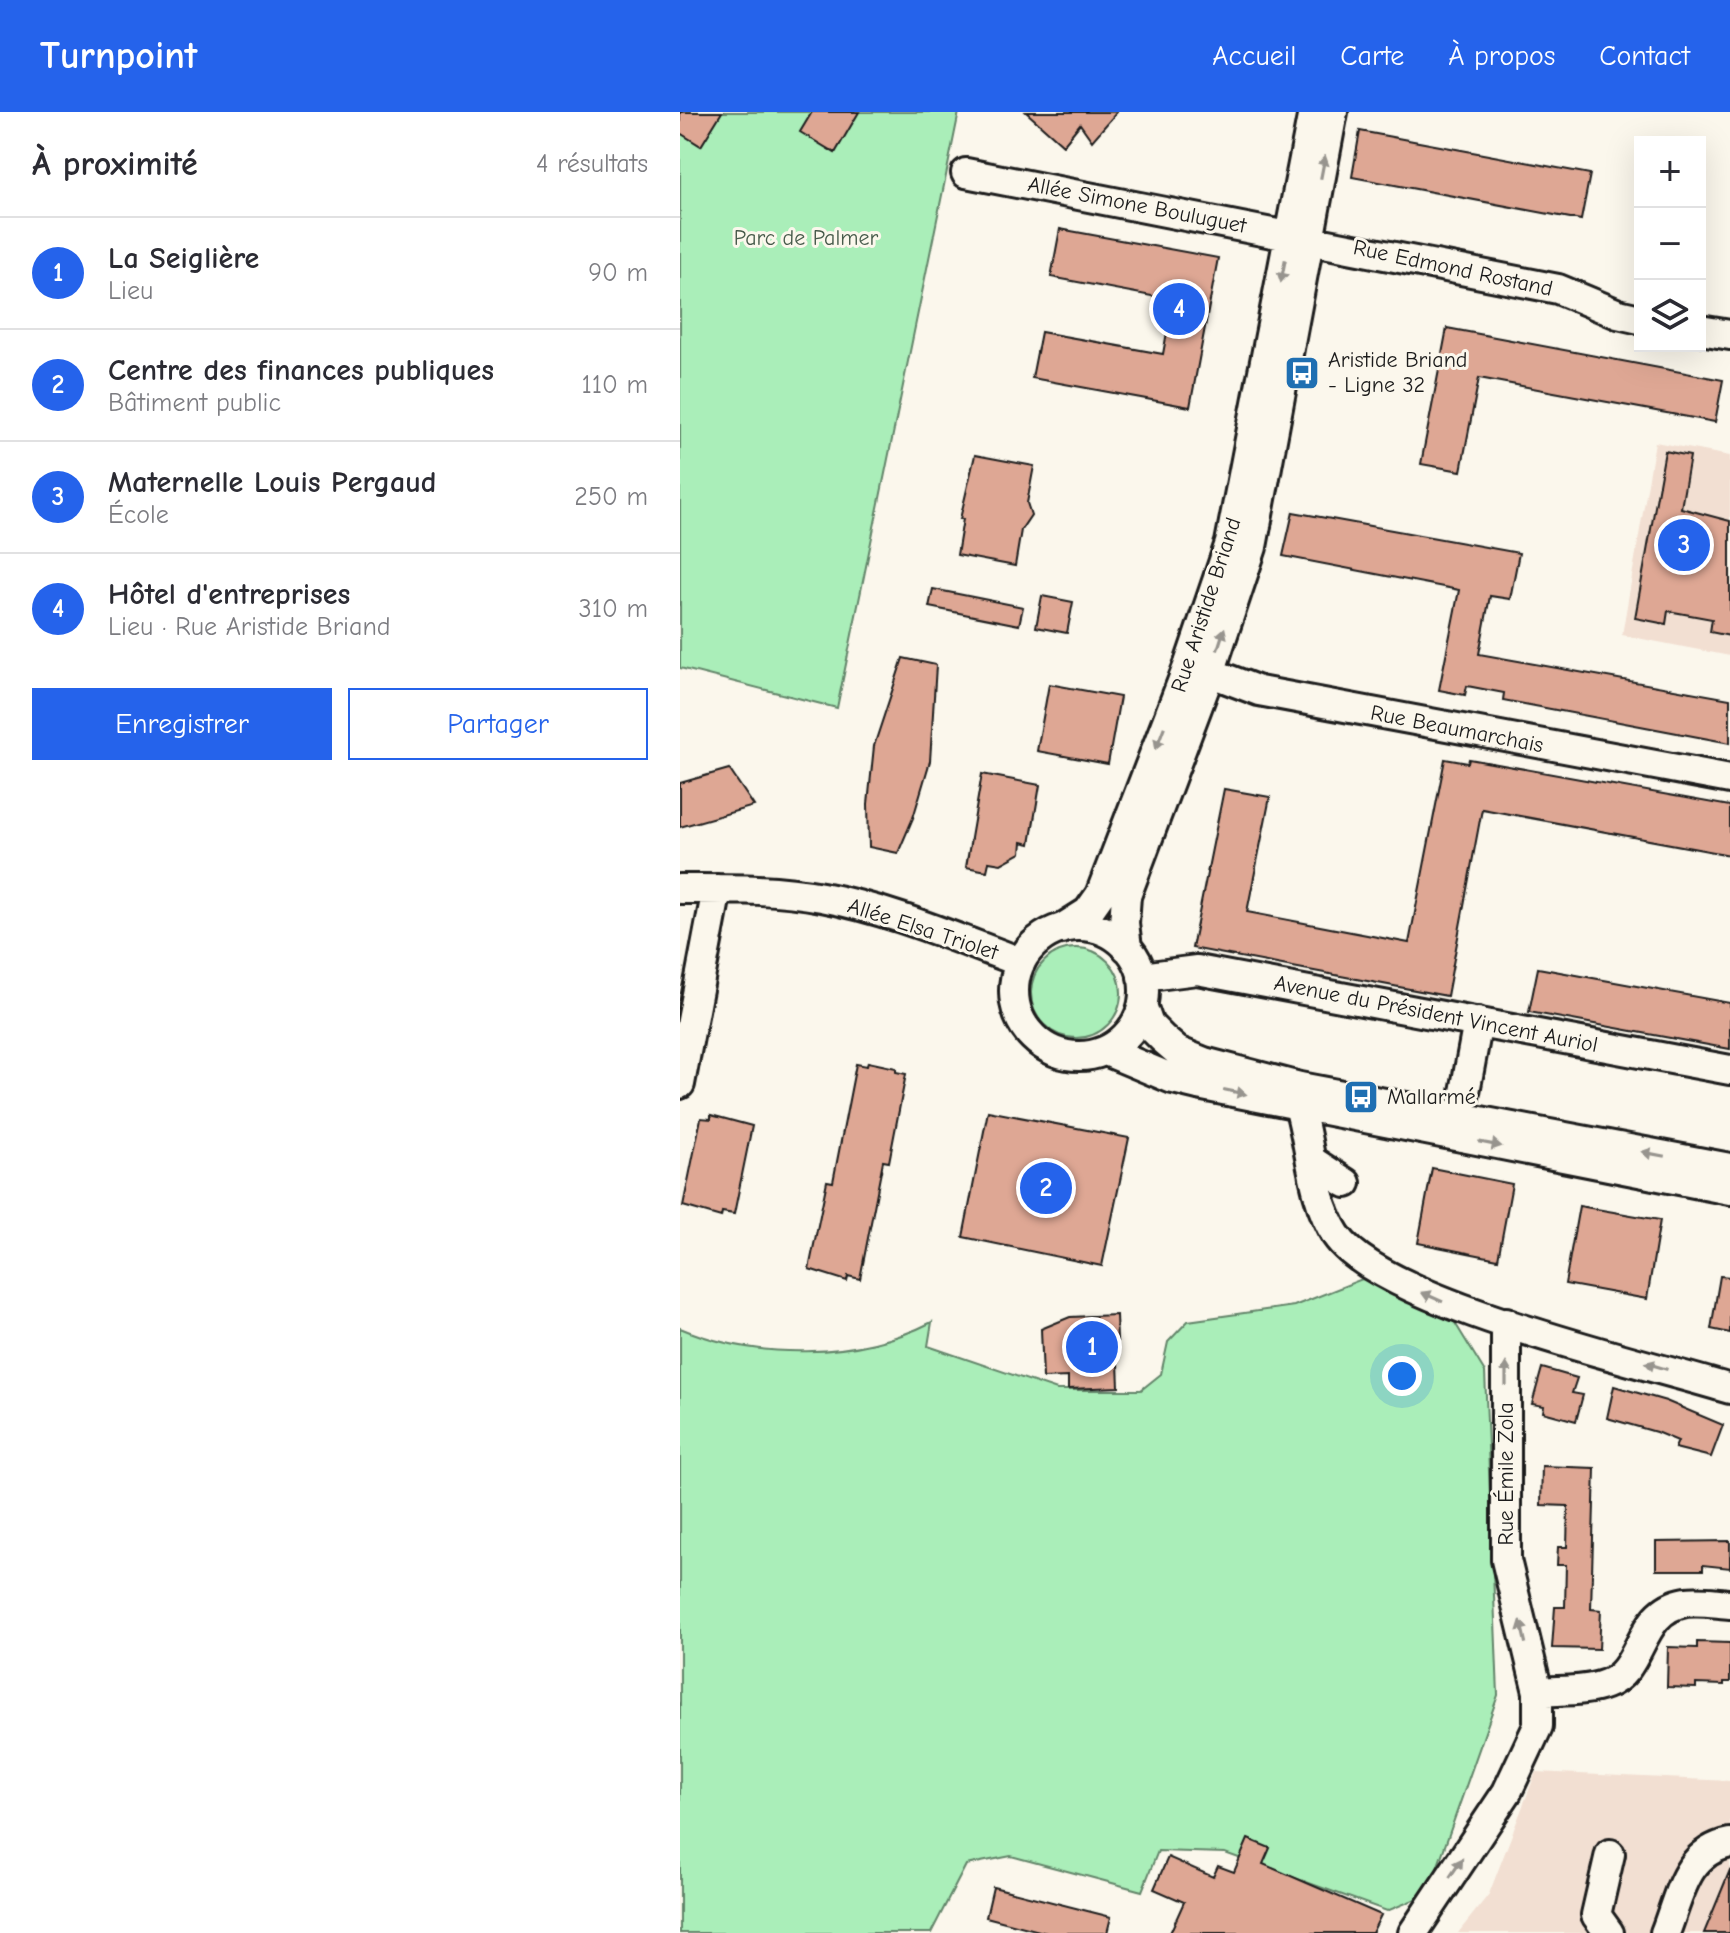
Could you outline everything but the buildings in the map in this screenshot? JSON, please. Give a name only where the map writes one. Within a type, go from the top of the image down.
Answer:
[{"type":"street","name":"Rue Aristide Briand","points":[[1061,929],[1088,912],[1100,895],[1252,547],[1300,236],[1313,112]]},
{"type":"street","name":"Rue Aristide Briand","points":[[1300,236],[1333,112]]},
{"type":"street","name":"Allée Simone Bouluguet","points":[[966,173],[1300,236]]},
{"type":"street","name":"Rue Edmond Rostand","points":[[1300,236],[1558,289],[1634,318]]},
{"type":"street","points":[[1706,331],[1730,335]]},
{"type":"street","name":"Rue Aristide Briand","points":[[1127,948],[1124,923],[1126,896],[1199,669]]},
{"type":"street","name":"Rue Beaumarchais","points":[[1199,669],[1259,691],[1730,779]]},
{"type":"street","name":"Allée Elsa Triolet","points":[[680,889],[790,892],[892,914],[1021,962]]},
{"type":"street","points":[[680,1084],[717,889]]},
{"type":"street","points":[[1143,1008],[1123,1040],[1106,1051],[1087,1056],[1067,1055],[1048,1049],[1032,1037],[1021,1021],[1015,1002],[1015,981],[1021,962],[1045,936],[1061,929],[1097,929],[1127,948],[1142,977],[1143,1008],[1149,1025],[1177,1051],[1300,1096]]},
{"type":"street","name":"Avenue du Président Vincent Auriol","points":[[1142,977],[1197,970],[1730,1070]]},
{"type":"street","points":[[1459,1127],[1478,1022]]},
{"type":"street","points":[[1106,1051],[1173,1079],[1300,1096],[1459,1127],[1730,1190]]},
{"type":"street","points":[[1300,1096],[1320,1195],[1337,1236],[1370,1265],[1433,1299],[1730,1389]]},
{"type":"street","points":[[1459,1127],[1730,1168]]},
{"type":"street","points":[[1312,1161],[1346,1183]]},
{"type":"street","name":"Rue Émile Zola","points":[[1413,1933],[1507,1792],[1533,1744],[1538,1726],[1538,1692],[1506,1560],[1506,1322]]},
{"type":"street","points":[[1538,1692],[1608,1684],[1629,1665],[1646,1630],[1665,1610],[1685,1602],[1730,1604]]},
{"type":"street","points":[[1665,1933],[1690,1869],[1702,1853],[1730,1843]]},
{"type":"street","points":[[1609,1933],[1596,1915],[1610,1854]]},
{"type":"shaded area","points":[[1655,442],[1730,456],[1730,656],[1622,635]]},
{"type":"shaded area","points":[[1536,1772],[1730,1781],[1730,1933],[1458,1933],[1489,1894]]},
{"type":"green space","name":"Parc de Palmer","points":[[680,112],[959,112],[837,708],[680,668]]},
{"type":"green space","points":[[1076,948],[1093,951],[1108,961],[1118,976],[1121,993],[1118,1010],[1108,1025],[1093,1035],[1076,1038],[1059,1035],[1044,1025],[1034,1010],[1031,993],[1034,976],[1044,961],[1059,951]]},
{"type":"green space","points":[[1362,1279],[1452,1318],[1485,1372],[1498,1695],[1428,1894],[1387,1911],[1225,1853],[1158,1851],[1142,1891],[1011,1856],[966,1865],[931,1933],[680,1933],[680,1328],[741,1346],[807,1351],[872,1343],[932,1322],[928,1346],[1057,1390],[1141,1390],[1161,1374],[1168,1342],[1188,1321],[1294,1306]]},
{"type":"place","name":"Hôtel d'entreprises","points":[[1179,309]]},
{"type":"place","name":"Aristide Briand - Ligne 32","points":[[1302,373]]},
{"type":"place","name":"Maternelle Louis Pergaud","points":[[1684,545]]},
{"type":"place","name":"Mallarmé","points":[[1361,1097]]},
{"type":"place","name":"Centre des finances publiques","points":[[1046,1188]]},
{"type":"place","name":"La Seiglière","points":[[1092,1347]]}]
